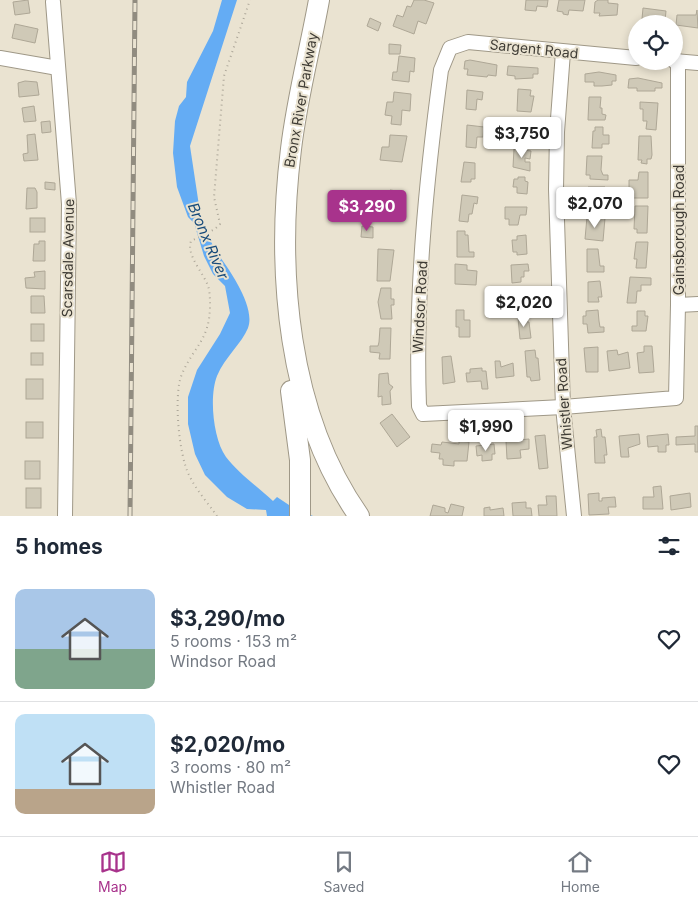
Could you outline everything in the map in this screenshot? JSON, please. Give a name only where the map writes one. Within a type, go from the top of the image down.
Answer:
[{"type":"highway","name":"Bronx River Parkway","points":[[300,514],[299,442],[279,314],[276,212],[282,130],[308,0]]},
{"type":"highway","name":"Bronx River Parkway","points":[[319,0],[296,112],[289,165],[286,238],[289,302],[297,366],[310,419],[329,467],[359,516]]},
{"type":"street","name":"Scarsdale Avenue","points":[[53,2],[70,204],[65,516]]},
{"type":"street","name":"Sargent Road","points":[[443,65],[450,48],[468,42],[628,57]]},
{"type":"street","name":"Whistler Road","points":[[563,52],[556,132],[556,189],[563,407],[574,516]]},
{"type":"street","points":[[0,58],[58,68]]},
{"type":"street","points":[[683,62],[698,63]]},
{"type":"street","name":"Windsor Road","points":[[443,65],[434,122],[416,344],[419,406],[422,414],[563,407]]},
{"type":"street","name":"Gainsborough Road","points":[[563,407],[676,398],[678,305],[676,70]]},
{"type":"street","points":[[678,305],[698,304]]},
{"type":"path","points":[[217,516],[189,476],[185,467],[180,436],[179,383],[185,368],[203,340],[209,316],[209,292],[191,253],[191,240],[215,229],[220,224],[214,197],[224,76],[250,0]]},
{"type":"water","name":"Bronx River","points":[[222,0],[237,0],[190,146],[201,219],[206,226],[214,249],[245,299],[249,319],[245,334],[217,376],[213,395],[215,429],[226,457],[242,475],[273,501],[277,497],[295,509],[313,516],[267,516],[266,510],[247,509],[227,497],[205,475],[195,454],[188,424],[188,397],[197,370],[220,334],[230,313],[225,286],[213,274],[204,256],[194,223],[188,217],[177,187],[173,153],[175,121],[179,106],[186,97],[187,82],[213,31]]},
{"type":"building","points":[[28,0],[30,13],[15,15],[13,2]]},
{"type":"building","points":[[414,0],[434,3],[426,24],[418,21],[414,34],[393,26],[397,15],[403,17],[407,6],[411,7]]},
{"type":"building","points":[[526,0],[548,0],[547,7],[537,6],[536,11],[525,10]]},
{"type":"building","points":[[559,0],[585,0],[583,11],[569,10],[568,15],[563,14],[563,12],[557,11]]},
{"type":"building","points":[[598,0],[608,0],[608,3],[618,4],[617,15],[599,16],[600,13],[594,13],[595,2]]},
{"type":"building","points":[[643,8],[666,11],[666,15],[642,15]]},
{"type":"building","points":[[697,10],[698,28],[683,26],[683,15],[696,15]]},
{"type":"building","points":[[370,18],[381,23],[378,31],[367,26]]},
{"type":"building","points":[[15,24],[38,29],[35,43],[12,38]]},
{"type":"building","points":[[389,44],[401,45],[400,54],[389,54]]},
{"type":"building","points":[[399,56],[415,58],[414,72],[410,71],[409,82],[392,80],[393,72],[397,72]]},
{"type":"building","points":[[470,60],[497,65],[496,76],[467,75],[468,69],[464,69],[465,61]]},
{"type":"building","points":[[508,66],[538,68],[538,74],[533,74],[533,78],[515,79],[515,76],[507,75]]},
{"type":"building","points":[[599,72],[616,75],[616,81],[612,81],[612,85],[602,86],[594,86],[594,82],[585,82],[585,74]]},
{"type":"building","points":[[638,78],[662,83],[662,88],[655,88],[655,91],[637,91],[637,88],[628,88],[629,79]]},
{"type":"building","points":[[25,81],[37,82],[39,95],[19,97],[18,83]]},
{"type":"building","points":[[518,89],[531,90],[530,96],[534,96],[531,112],[517,111]]},
{"type":"building","points":[[467,90],[483,92],[482,100],[477,99],[476,110],[466,109]]},
{"type":"building","points":[[394,92],[411,94],[410,111],[402,110],[401,125],[391,124],[392,116],[385,115],[387,102],[393,102]]},
{"type":"building","points":[[589,97],[601,97],[600,108],[602,108],[602,114],[606,115],[605,120],[588,120]]},
{"type":"building","points":[[640,102],[658,103],[656,130],[646,129],[647,121],[643,121],[643,109],[640,109]]},
{"type":"building","points":[[34,106],[36,121],[24,122],[22,108]]},
{"type":"building","points":[[513,118],[527,119],[526,124],[529,124],[528,141],[518,140],[518,132],[512,132]]},
{"type":"building","points":[[50,121],[51,132],[42,133],[41,122]]},
{"type":"building","points":[[467,125],[484,127],[483,137],[477,137],[476,148],[466,147]]},
{"type":"building","points":[[595,127],[603,127],[603,135],[609,135],[609,144],[602,144],[602,148],[592,148]]},
{"type":"building","points":[[35,134],[38,160],[24,161],[23,154],[28,153],[27,135]]},
{"type":"building","points":[[390,135],[407,136],[402,162],[380,160],[382,147],[389,147]]},
{"type":"building","points":[[639,136],[651,136],[652,155],[651,159],[647,159],[647,164],[641,163],[642,160],[638,160]]},
{"type":"building","points":[[514,149],[531,151],[530,159],[525,158],[525,162],[530,162],[530,171],[513,167]]},
{"type":"building","points":[[587,156],[602,156],[601,170],[603,175],[608,175],[608,180],[590,179],[590,175],[586,175]]},
{"type":"building","points":[[464,162],[475,163],[475,179],[471,179],[471,182],[461,182]]},
{"type":"building","points":[[639,172],[648,172],[648,198],[631,198],[631,193],[629,193],[629,180],[638,180]]},
{"type":"building","points":[[518,177],[525,177],[525,181],[528,182],[527,194],[517,193],[517,187],[513,187],[514,179],[518,179]]},
{"type":"building","points":[[45,182],[55,183],[55,190],[45,189]]},
{"type":"building","points":[[588,187],[605,187],[605,196],[601,196],[599,207],[588,207]]},
{"type":"building","points":[[27,188],[35,188],[37,192],[37,208],[26,209]]},
{"type":"building","points":[[390,190],[397,191],[393,221],[379,217],[382,194],[389,195]]},
{"type":"building","points":[[462,195],[478,197],[477,204],[474,203],[472,214],[469,214],[468,222],[459,221]]},
{"type":"building","points":[[635,206],[648,206],[647,233],[637,233],[637,229],[634,229]]},
{"type":"building","points":[[505,207],[527,207],[526,215],[520,215],[518,225],[509,225],[509,219],[505,219]]},
{"type":"building","points":[[587,217],[605,218],[603,241],[585,239]]},
{"type":"building","points":[[30,218],[45,218],[45,232],[30,232]]},
{"type":"building","points":[[362,226],[373,227],[373,238],[361,237]]},
{"type":"building","points":[[457,231],[465,231],[465,235],[468,235],[469,252],[474,252],[474,257],[457,257]]},
{"type":"building","points":[[526,235],[527,254],[517,255],[517,252],[513,252],[512,240],[517,240],[517,236]]},
{"type":"building","points":[[39,241],[45,241],[45,261],[33,261],[34,244],[39,244]]},
{"type":"building","points":[[636,242],[648,242],[646,268],[636,268],[637,259],[634,259]]},
{"type":"building","points":[[378,249],[394,250],[390,281],[377,281]]},
{"type":"building","points":[[587,249],[598,249],[600,266],[604,266],[604,272],[587,272]]},
{"type":"building","points":[[455,264],[467,265],[467,270],[477,271],[476,285],[455,284]]},
{"type":"building","points":[[528,264],[529,271],[524,271],[524,277],[521,277],[521,282],[512,283],[511,265]]},
{"type":"building","points":[[45,271],[45,289],[26,288],[25,278],[35,277],[34,272]]},
{"type":"building","points":[[630,277],[651,278],[651,285],[641,285],[641,291],[637,291],[636,303],[627,303]]},
{"type":"building","points":[[600,281],[602,297],[598,297],[599,302],[588,302],[588,282]]},
{"type":"building","points":[[381,288],[391,288],[391,299],[394,299],[394,305],[391,305],[392,319],[381,319],[378,302]]},
{"type":"building","points":[[526,290],[526,311],[517,311],[515,291]]},
{"type":"building","points":[[31,296],[44,296],[45,313],[31,313]]},
{"type":"building","points":[[456,310],[464,310],[464,320],[470,320],[470,337],[459,337],[459,327],[456,327]]},
{"type":"building","points":[[598,310],[600,327],[604,327],[604,332],[588,333],[587,324],[583,324],[583,316],[586,316],[586,311]]},
{"type":"building","points":[[637,311],[645,311],[645,316],[648,316],[646,331],[632,331],[632,326],[637,326]]},
{"type":"building","points":[[526,317],[527,322],[529,322],[531,338],[520,339],[518,318]]},
{"type":"building","points":[[31,324],[44,324],[44,341],[31,341]]},
{"type":"building","points":[[380,328],[391,328],[390,359],[379,359],[380,353],[370,352],[370,346],[378,346]]},
{"type":"building","points":[[644,346],[652,346],[654,372],[639,373],[637,353],[644,352]]},
{"type":"building","points":[[598,347],[598,372],[586,372],[584,348]]},
{"type":"building","points":[[535,350],[536,358],[538,358],[540,380],[531,381],[530,377],[527,377],[525,351]]},
{"type":"building","points":[[617,350],[618,355],[628,352],[630,368],[609,371],[607,351]]},
{"type":"building","points":[[31,353],[43,353],[43,365],[31,365]]},
{"type":"building","points":[[451,356],[455,382],[443,384],[442,357]]},
{"type":"building","points":[[495,361],[500,361],[501,367],[513,363],[514,376],[496,378]]},
{"type":"building","points":[[482,368],[482,371],[486,371],[488,389],[482,389],[481,381],[467,382],[466,373],[470,373],[470,369]]},
{"type":"building","points":[[388,373],[389,384],[393,387],[390,391],[391,404],[382,405],[382,396],[378,397],[379,374]]},
{"type":"building","points":[[26,379],[43,379],[43,399],[26,399]]},
{"type":"building","points":[[392,414],[410,437],[397,447],[380,423]]},
{"type":"building","points":[[26,422],[43,422],[43,438],[26,438]]},
{"type":"building","points":[[695,426],[698,426],[698,452],[695,452],[695,444],[676,445],[676,437],[695,436]]},
{"type":"building","points":[[601,429],[602,437],[605,437],[607,455],[604,455],[605,463],[595,463],[594,437],[597,437],[596,430]]},
{"type":"building","points":[[639,434],[640,444],[628,448],[629,457],[621,457],[619,436]]},
{"type":"building","points":[[668,434],[669,445],[666,445],[666,452],[658,452],[658,446],[648,447],[647,436]]},
{"type":"building","points":[[545,435],[548,468],[539,469],[535,436]]},
{"type":"building","points":[[529,439],[529,449],[520,450],[521,458],[507,459],[506,441]]},
{"type":"building","points":[[459,441],[469,442],[467,461],[454,461],[454,466],[443,465],[443,459],[439,459],[440,453],[431,452],[432,444],[441,445],[442,442],[459,444]]},
{"type":"building","points":[[494,444],[495,454],[492,454],[492,460],[482,461],[482,455],[477,456],[476,446]]},
{"type":"building","points":[[25,461],[40,461],[40,479],[25,479]]},
{"type":"building","points":[[661,486],[663,509],[643,509],[643,497],[654,497],[653,487]]},
{"type":"building","points":[[26,488],[41,488],[41,508],[26,508]]},
{"type":"building","points":[[599,493],[599,501],[602,501],[602,498],[615,497],[616,507],[608,507],[609,514],[589,515],[588,494]]},
{"type":"building","points":[[690,493],[691,507],[671,510],[670,496]]},
{"type":"building","points":[[546,496],[556,496],[557,516],[539,516],[538,505],[547,505]]},
{"type":"building","points":[[526,502],[526,508],[531,508],[532,516],[513,516],[512,503]]},
{"type":"building","points":[[451,504],[464,507],[462,516],[430,516],[433,505],[445,508],[445,512],[448,513]]},
{"type":"building","points":[[490,507],[490,510],[503,508],[504,516],[484,516],[484,508]]},
{"type":"railway","points":[[130,516],[135,0]]}]
